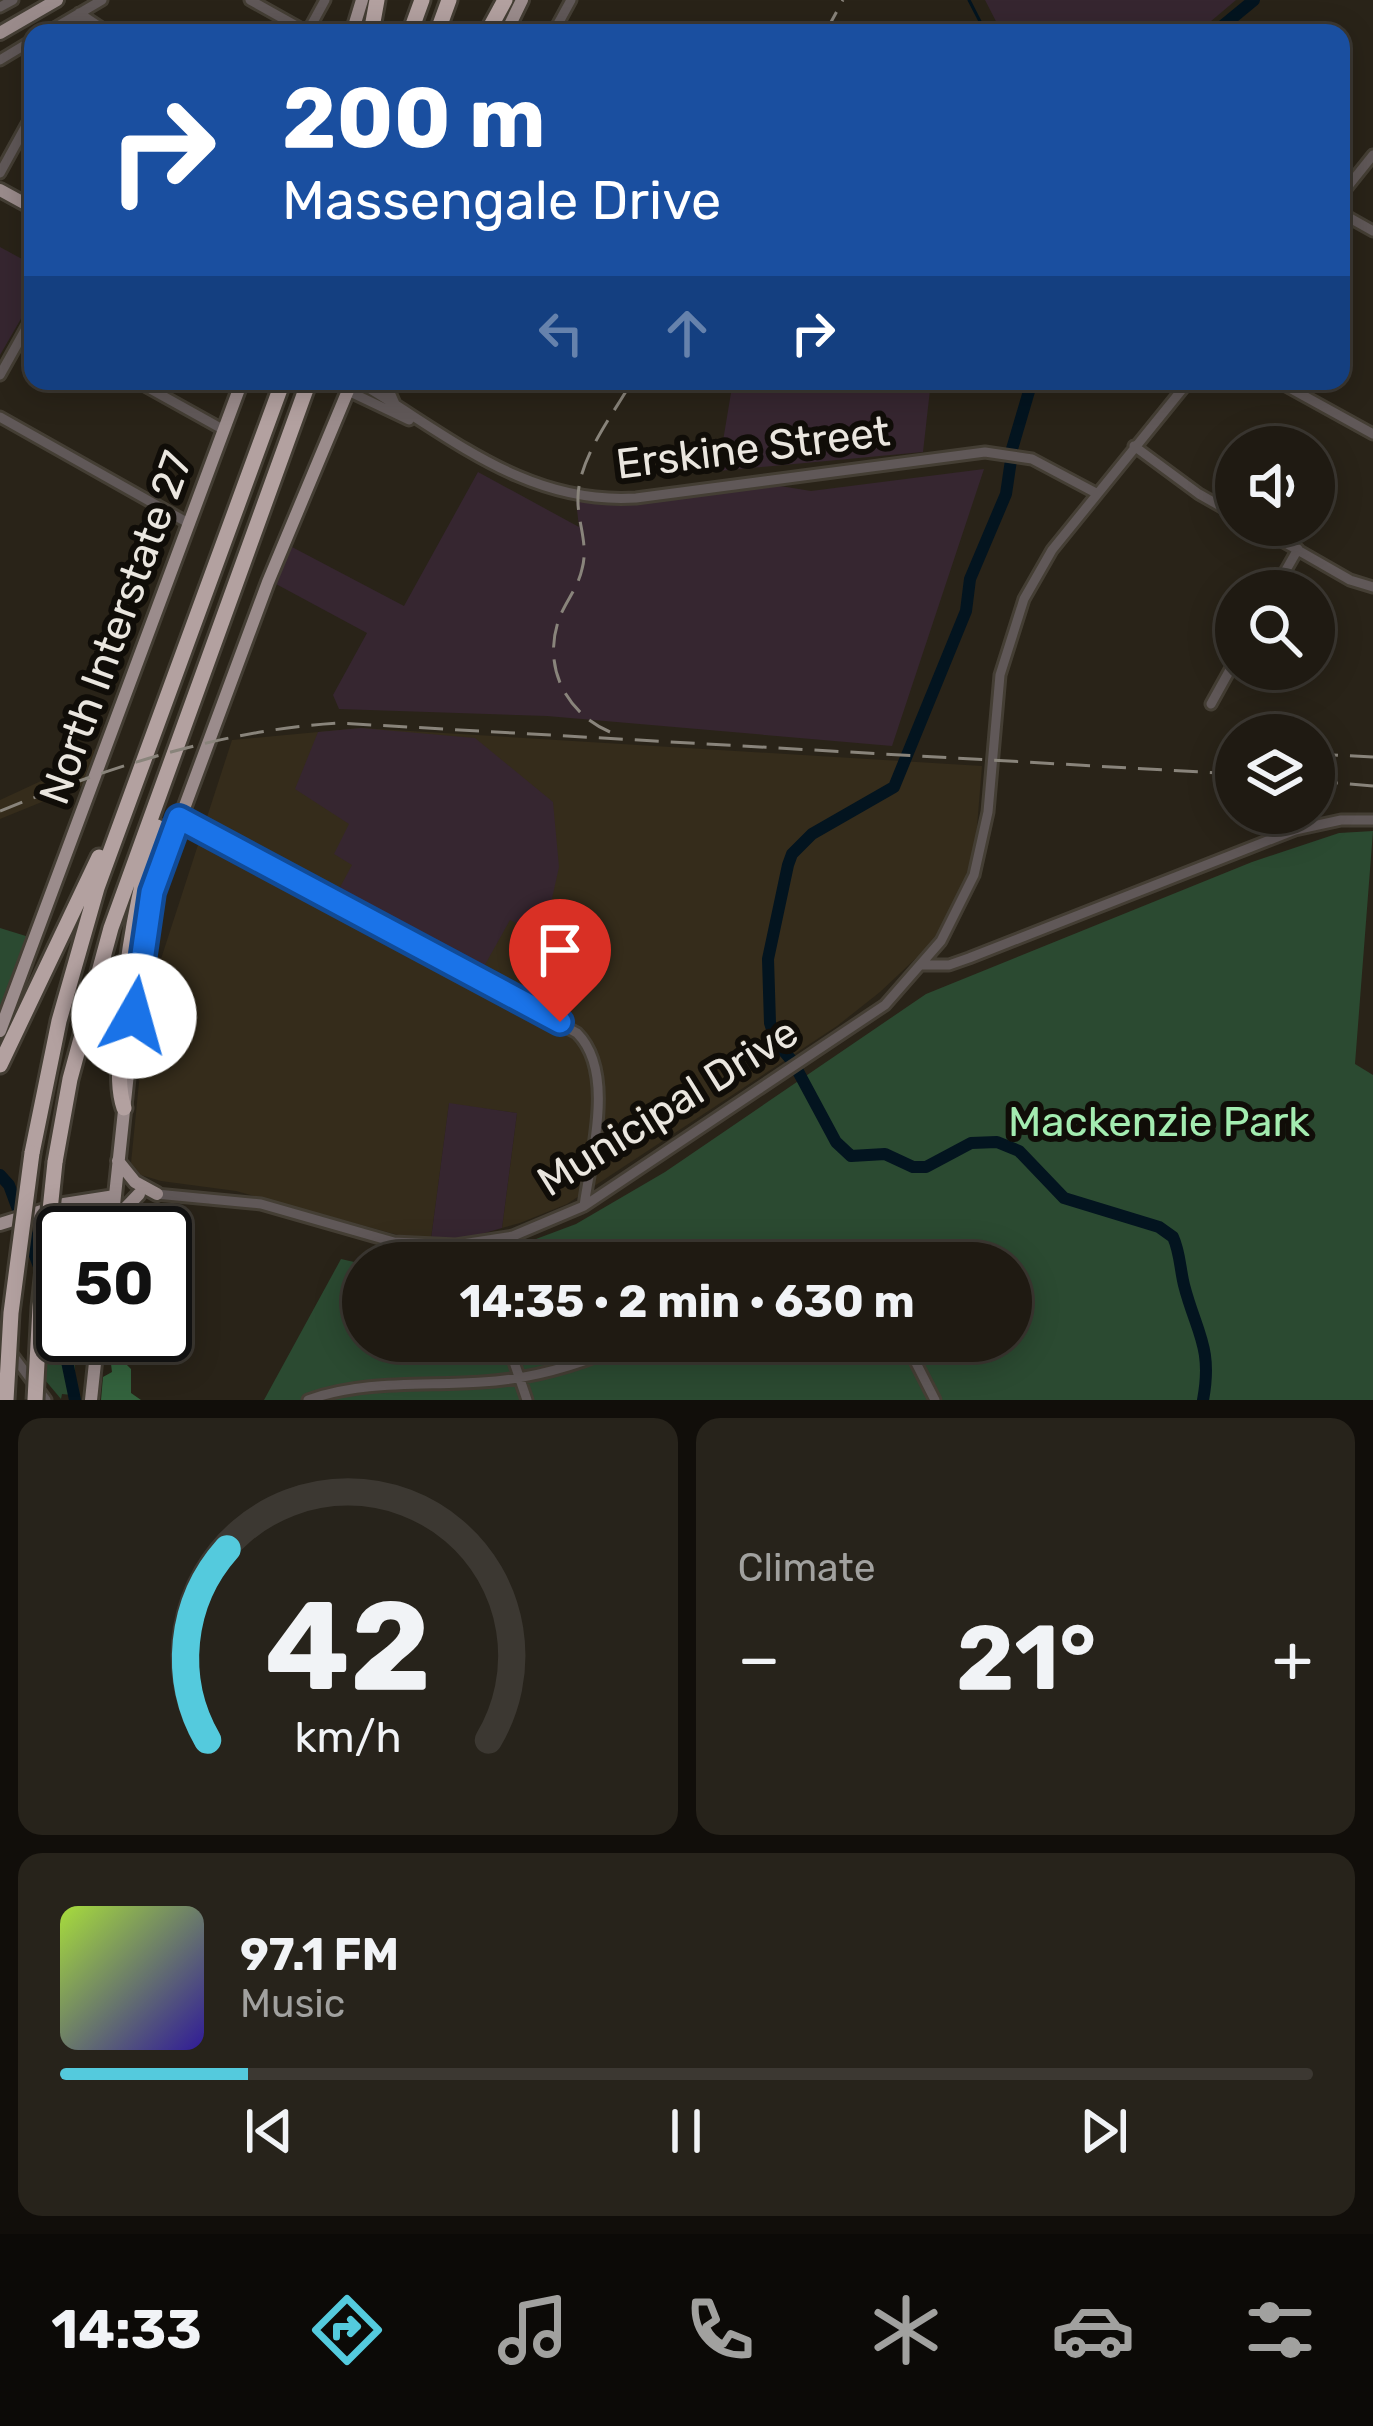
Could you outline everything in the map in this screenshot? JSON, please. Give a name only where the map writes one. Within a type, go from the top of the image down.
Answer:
[{"type":"highway","points":[[6,1400],[11,1313],[32,1153],[72,972],[124,812],[280,390]]},
{"type":"highway","points":[[35,1400],[55,1162],[70,1079],[111,928],[306,390]]},
{"type":"highway","points":[[124,1108],[119,1081],[128,944],[195,694]]},
{"type":"highway","points":[[0,1065],[124,812]]},
{"type":"highway","points":[[0,1365],[11,1313]]},
{"type":"main road","points":[[0,33],[57,0]]},
{"type":"main road","name":"North Interstate 27","points":[[0,1031],[239,390]]},
{"type":"main road","points":[[114,1206],[152,892],[268,582],[347,390]]},
{"type":"main road","points":[[118,1161],[134,1182],[158,1193]]},
{"type":"main road","points":[[124,1206],[139,1194]]},
{"type":"main road","name":"Municipal Drive","points":[[0,1224],[64,1204],[115,1196]]},
{"type":"main road","points":[[92,1394],[95,1362]]},
{"type":"street","points":[[0,8],[13,0]]},
{"type":"street","points":[[61,24],[102,0]]},
{"type":"street","points":[[250,0],[292,24]]},
{"type":"street","points":[[79,13],[79,24]]},
{"type":"street","points":[[79,13],[96,24]]},
{"type":"street","points":[[0,173],[24,129]]},
{"type":"street","points":[[1350,184],[1373,155]]},
{"type":"street","points":[[0,375],[24,334]]},
{"type":"street","points":[[152,390],[224,430]]},
{"type":"street","name":"Erskine Street","points":[[357,390],[388,412],[425,425]]},
{"type":"street","name":"Erskine Street","points":[[362,390],[525,481],[592,499],[659,496],[985,452],[1032,459],[1096,493]]},
{"type":"street","points":[[390,390],[396,406]]},
{"type":"street","name":"Municipal Drive","points":[[475,1242],[513,1236],[584,1206],[885,1004],[923,965],[960,909],[979,858],[988,812],[997,695],[1014,625],[1052,550],[1181,390]]},
{"type":"street","points":[[1293,390],[1373,434]]},
{"type":"street","points":[[0,416],[190,524]]},
{"type":"street","points":[[1134,446],[1215,503]]},
{"type":"street","points":[[1292,546],[1350,580],[1373,587]]},
{"type":"street","points":[[1286,570],[1298,549]]},
{"type":"street","points":[[1211,704],[1219,690]]},
{"type":"street","points":[[179,818],[588,1043],[598,1067],[584,1206]]},
{"type":"street","points":[[923,965],[949,965],[969,958],[1295,830],[1341,820],[1373,820]]},
{"type":"street","name":"Municipal Drive","points":[[115,1196],[158,1193],[261,1204],[394,1242]]},
{"type":"street","points":[[0,1338],[46,1400]]},
{"type":"street","points":[[512,1362],[526,1400]]},
{"type":"street","points":[[308,1400],[334,1392],[520,1377],[580,1362]]},
{"type":"street","points":[[916,1362],[935,1400]]},
{"type":"street","points":[[386,1387],[389,1400]]},
{"type":"shaded area","points":[[985,0],[1236,0],[1208,24],[997,24]]},
{"type":"shaded area","points":[[0,247],[24,260],[24,314],[0,355]]},
{"type":"shaded area","points":[[732,390],[930,390],[923,452],[718,471]]},
{"type":"shaded area","points":[[984,469],[892,746],[547,716],[339,709],[333,695],[367,633],[276,584],[292,547],[404,606],[478,472],[579,527],[576,501],[644,502],[768,484],[811,491]]},
{"type":"shaded area","points":[[361,728],[982,766],[976,839],[963,887],[931,944],[880,992],[837,1026],[567,1204],[520,1223],[502,1228],[517,1113],[449,1104],[431,1239],[413,1239],[236,1191],[141,1175],[131,1163],[147,1002],[232,740]]},
{"type":"shaded area","points":[[361,728],[475,738],[553,802],[559,867],[549,912],[526,928],[510,920],[482,970],[338,891],[352,865],[334,854],[349,824],[295,789],[318,732]]},
{"type":"shaded area","points":[[99,750],[86,784],[0,819],[0,800]]},
{"type":"shaded area","points":[[449,1103],[517,1113],[502,1228],[464,1239],[431,1239]]},
{"type":"green space","name":"Mackenzie Park","points":[[1373,831],[1355,1064],[1373,1075],[1373,1400],[264,1400],[341,1259],[342,1362],[1032,1362],[1032,1242],[528,1242],[576,1224],[665,1172],[926,994],[1252,862],[1339,833]]},
{"type":"green space","points":[[0,928],[29,937],[0,1015]]},
{"type":"green space","points":[[46,1362],[74,1362],[76,1391],[72,1395],[62,1394],[61,1399],[45,1380]]},
{"type":"green space","points":[[124,1362],[131,1369],[131,1393],[141,1400],[101,1400],[103,1377],[112,1372],[111,1364]]},
{"type":"waterway","points":[[969,0],[981,24]]},
{"type":"waterway","points":[[1225,24],[1254,0]]},
{"type":"waterway","points":[[1012,449],[1029,390]]},
{"type":"waterway","points":[[1011,460],[1006,494],[970,579],[966,611],[894,787],[812,834],[792,854],[768,959],[770,1023],[776,1042],[793,1062],[836,1142],[851,1156],[885,1154],[913,1167],[926,1167],[971,1143],[997,1142],[1019,1151],[1064,1198],[1159,1227],[1173,1237],[1205,1353],[1203,1400]]},
{"type":"waterway","points":[[0,1175],[9,1185],[58,1318],[75,1400]]},
{"type":"railway","points":[[830,24],[843,0]]},
{"type":"railway","points":[[610,732],[570,701],[554,654],[562,613],[584,560],[578,497],[584,467],[627,390]]},
{"type":"railway","points":[[0,811],[82,780],[208,743],[338,723],[1215,773]]},
{"type":"railway","points":[[1335,755],[1373,757]]},
{"type":"railway","points":[[1335,783],[1373,786]]},
{"type":"route","points":[[134,1016],[152,892],[179,818],[560,1022]]}]
